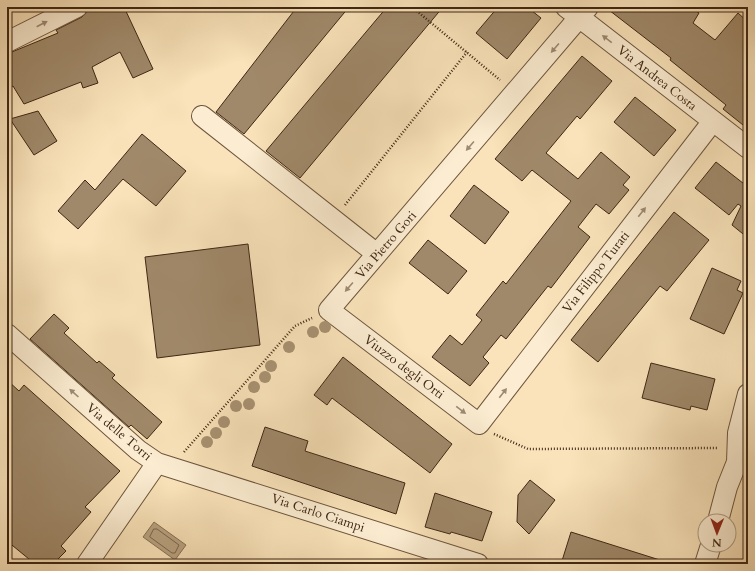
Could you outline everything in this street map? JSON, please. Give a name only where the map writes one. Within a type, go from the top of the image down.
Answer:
[{"type":"street","points":[[7,42],[77,7]]},
{"type":"street","name":"Via Pietro Gori","points":[[329,310],[516,92],[578,11]]},
{"type":"street","name":"Via Andrea Costa","points":[[578,11],[748,148]]},
{"type":"street","points":[[202,116],[377,254]]},
{"type":"street","name":"Via Filippo Turati","points":[[479,424],[713,121]]},
{"type":"street","name":"Viuzzo degli Orti","points":[[329,310],[479,424]]},
{"type":"street","name":"Via delle Torri","points":[[7,334],[138,450],[164,465],[87,564]]},
{"type":"street","points":[[721,513],[741,460],[738,433],[748,394]]},
{"type":"street","name":"Via Carlo Ciampi","points":[[164,465],[478,564]]},
{"type":"street","points":[[705,564],[708,553]]},
{"type":"path","points":[[412,7],[516,92]]},
{"type":"path","points":[[333,219],[467,52]]},
{"type":"path","points":[[164,465],[295,326],[329,310]]},
{"type":"path","points":[[479,424],[496,435],[528,449],[741,460]]},
{"type":"water","points":[[154,522],[186,545],[175,560],[143,537]]},
{"type":"building","points":[[91,7],[124,7],[153,69],[133,78],[120,52],[92,67],[98,83],[83,88],[81,82],[24,104],[13,86],[7,89],[7,54],[58,33],[56,30],[82,17]]},
{"type":"building","points":[[297,7],[349,7],[244,134],[216,112]]},
{"type":"building","points":[[387,7],[443,7],[300,178],[266,151]]},
{"type":"building","points":[[498,7],[527,7],[541,18],[507,59],[476,33]]},
{"type":"building","points":[[605,7],[690,7],[699,13],[693,23],[715,40],[738,13],[748,22],[748,129],[723,109],[726,105],[670,60],[671,58]]},
{"type":"building","points":[[582,56],[612,81],[580,119],[577,116],[546,153],[578,179],[601,152],[630,177],[623,185],[629,190],[609,214],[596,204],[578,227],[590,237],[551,288],[548,286],[506,339],[501,335],[483,357],[489,363],[470,386],[432,357],[450,335],[462,345],[482,320],[476,315],[503,281],[506,284],[571,201],[532,170],[522,181],[495,159]]},
{"type":"building","points":[[635,97],[676,130],[654,156],[614,122]]},
{"type":"building","points":[[38,111],[57,141],[34,155],[10,119]]},
{"type":"building","points":[[142,134],[186,171],[156,206],[123,179],[78,229],[58,211],[85,180],[95,190]]},
{"type":"building","points":[[716,162],[748,187],[748,238],[732,225],[741,206],[738,204],[729,215],[695,188]]},
{"type":"building","points":[[474,185],[509,212],[485,244],[450,216]]},
{"type":"building","points":[[674,212],[709,240],[667,291],[660,286],[598,362],[571,340]]},
{"type":"building","points":[[428,240],[467,271],[448,294],[409,263]]},
{"type":"building","points":[[248,244],[260,345],[157,358],[145,257]]},
{"type":"building","points":[[712,268],[741,281],[737,290],[743,293],[724,334],[690,319]]},
{"type":"building","points":[[54,314],[69,328],[64,333],[97,363],[99,361],[115,375],[112,378],[162,422],[147,439],[131,425],[129,427],[30,339]]},
{"type":"building","points":[[343,357],[452,444],[430,473],[332,398],[327,405],[314,395]]},
{"type":"building","points":[[651,363],[715,379],[707,410],[691,406],[690,410],[642,398]]},
{"type":"building","points":[[7,380],[19,391],[24,385],[120,471],[85,507],[91,512],[61,546],[66,551],[53,564],[35,564],[7,541]]},
{"type":"building","points":[[265,427],[308,441],[305,451],[405,483],[396,514],[252,466]]},
{"type":"building","points":[[530,480],[555,500],[529,534],[517,522],[518,495]]},
{"type":"building","points":[[435,493],[492,512],[482,541],[451,532],[450,534],[425,527]]},
{"type":"building","points":[[571,532],[663,561],[662,564],[561,564]]}]
